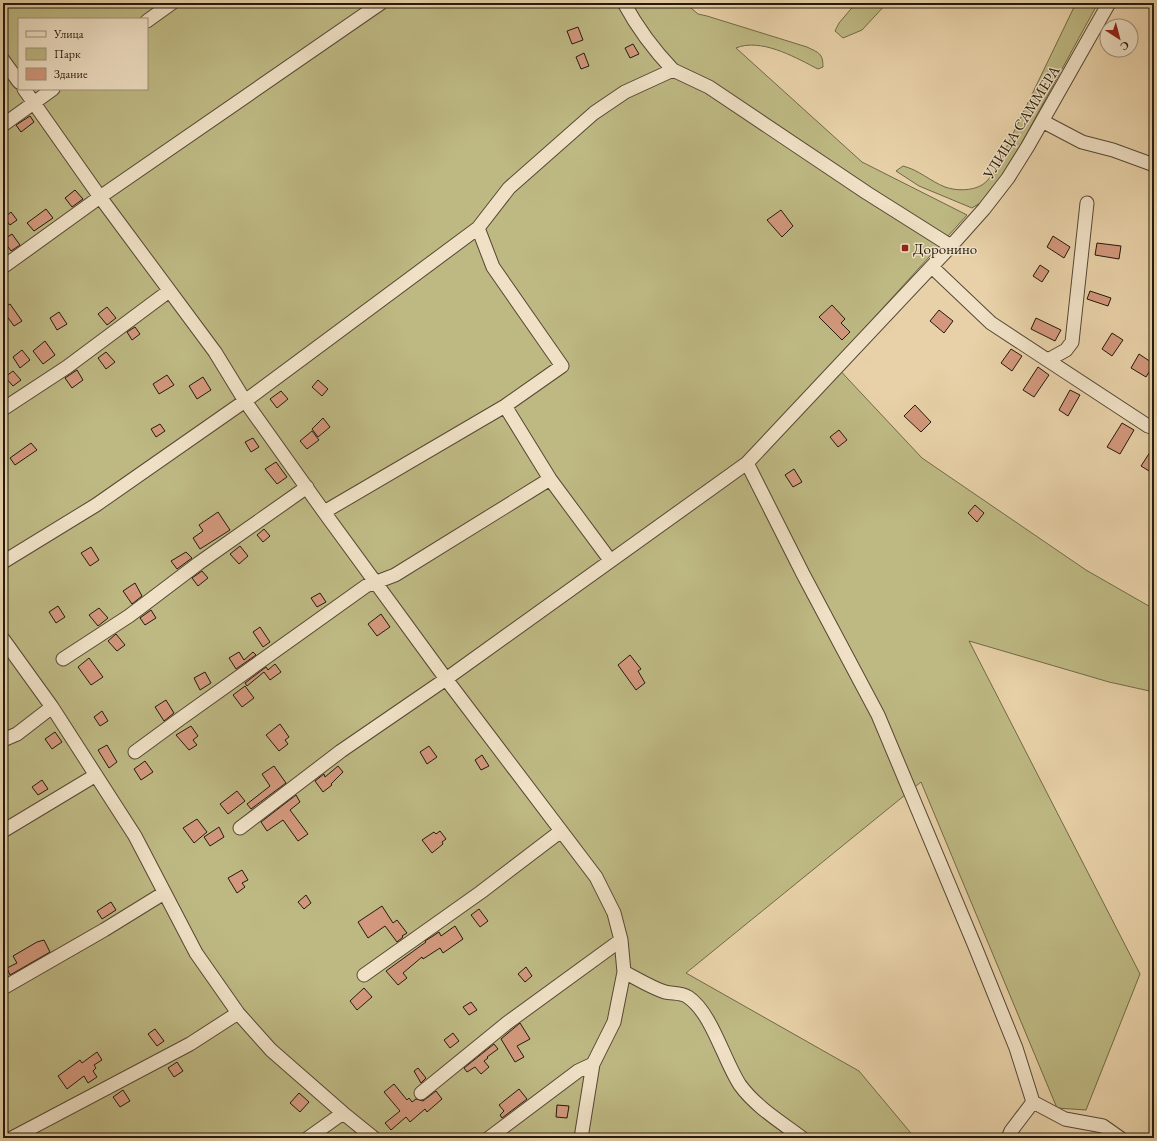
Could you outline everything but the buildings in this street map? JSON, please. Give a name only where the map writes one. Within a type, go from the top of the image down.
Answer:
[{"type":"street","points":[[148,20],[172,3]]},
{"type":"street","points":[[3,267],[100,197],[381,3]]},
{"type":"street","points":[[624,3],[636,25],[654,51],[674,70],[709,87],[854,184],[951,246]]},
{"type":"street","name":"УЛИЦА САММЕРА","points":[[240,828],[341,751],[446,679],[747,463],[932,267],[984,209],[1008,178],[1042,121],[1108,3]]},
{"type":"street","points":[[3,60],[18,81]]},
{"type":"street","points":[[3,562],[96,506],[245,401],[478,228],[509,188],[594,113],[625,92],[674,70]]},
{"type":"street","points":[[25,90],[100,197],[215,352],[245,401],[324,512],[446,679],[596,877],[614,912],[621,940],[624,972],[614,1022],[593,1064],[581,1138]]},
{"type":"street","points":[[3,125],[52,90]]},
{"type":"street","points":[[1042,121],[1082,142],[1114,150],[1154,165]]},
{"type":"street","points":[[1048,360],[1066,350],[1072,342],[1087,203]]},
{"type":"street","points":[[324,512],[505,406],[562,366],[493,267],[478,228]]},
{"type":"street","points":[[932,267],[991,323],[1148,426],[1154,428]]},
{"type":"street","points":[[3,409],[67,367],[169,291]]},
{"type":"street","points":[[505,406],[550,479],[610,560]]},
{"type":"street","points":[[747,463],[803,574],[878,715],[1016,1048],[1034,1102],[1065,1119],[1103,1126],[1120,1138]]},
{"type":"street","points":[[135,752],[366,586],[395,575],[550,479]]},
{"type":"street","points":[[63,659],[129,616],[199,563],[307,487]]},
{"type":"street","points":[[3,639],[52,707],[135,836],[196,953],[238,1013],[271,1050],[374,1138]]},
{"type":"street","points":[[3,740],[16,734],[52,707]]},
{"type":"street","points":[[3,831],[96,775]]},
{"type":"street","points":[[364,975],[481,892],[561,831]]},
{"type":"street","points":[[3,988],[104,930],[164,893]]},
{"type":"street","points":[[421,1093],[507,1023],[621,940]]},
{"type":"street","points":[[624,972],[665,992],[687,996],[697,1004],[739,1084],[751,1099],[802,1138]]},
{"type":"street","points":[[12,1138],[190,1044],[238,1013]]},
{"type":"street","points":[[489,1138],[578,1070],[593,1064]]},
{"type":"street","points":[[1008,1138],[1011,1131],[1034,1102]]},
{"type":"street","points":[[308,1138],[343,1113]]},
{"type":"green space","points":[[3,3],[685,3],[698,14],[807,47],[820,54],[823,67],[818,69],[796,58],[766,47],[745,45],[736,48],[862,162],[967,215],[833,363],[922,458],[1086,570],[1154,609],[1154,692],[1109,682],[969,641],[1140,974],[1086,1110],[1057,1108],[921,782],[686,973],[859,1071],[915,1138],[3,1138]]},
{"type":"green space","points":[[856,3],[887,3],[862,30],[843,38],[835,31],[839,23]]},
{"type":"green space","points":[[1076,3],[1098,3],[1003,177],[985,200],[972,208],[919,186],[896,171],[903,166],[940,185],[954,189],[964,190],[974,188],[986,182],[995,171]]},
{"type":"place","name":"Доронино","points":[[905,248]]}]
